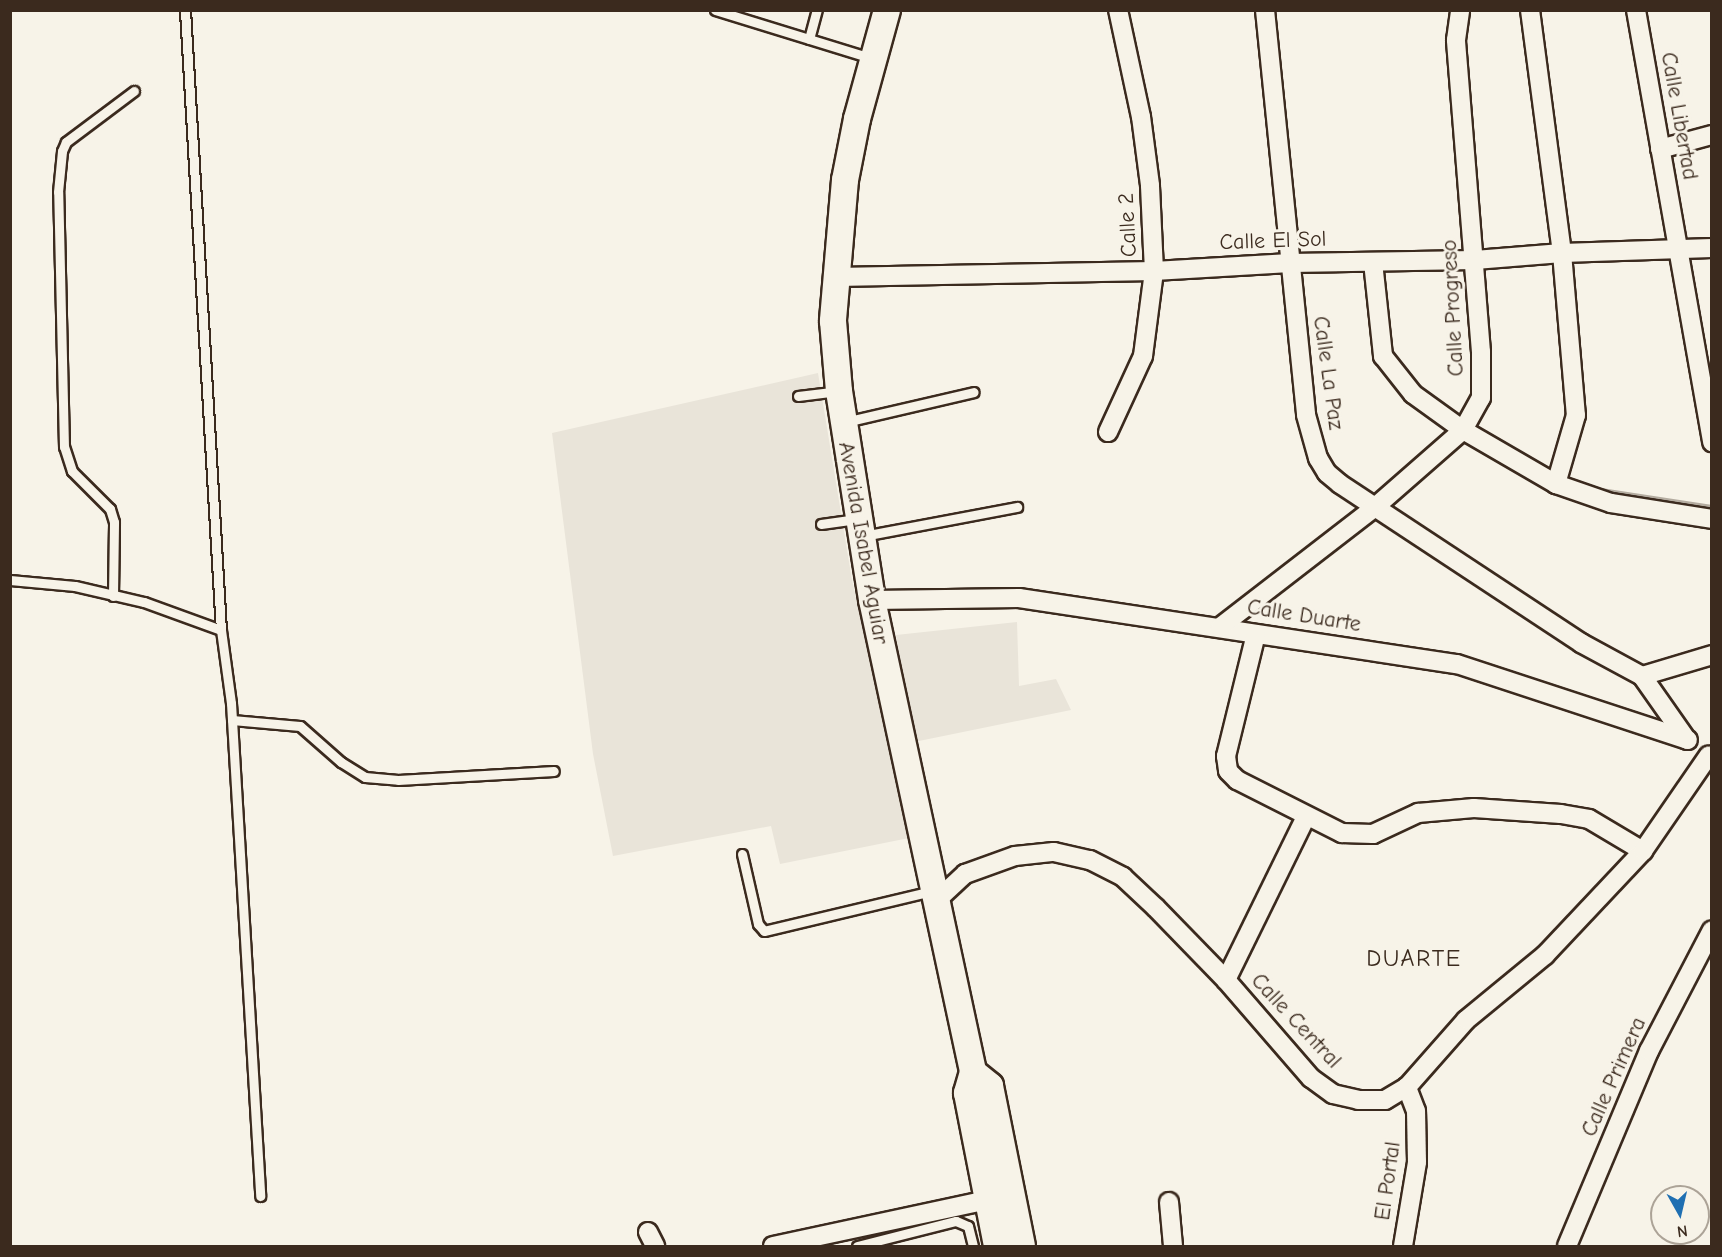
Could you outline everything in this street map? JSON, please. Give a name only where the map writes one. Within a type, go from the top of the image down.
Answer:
[{"type":"main road","name":"Avenida Isabel Aguiar","points":[[887,10],[857,119],[845,180],[833,321],[839,391],[842,423],[872,600],[973,1072],[990,1086],[1000,1198],[997,1246]]},
{"type":"main road","name":"Avenida Isabel Aguiar","points":[[1000,1198],[1022,1246]]},
{"type":"street","name":"Calle 2","points":[[1108,432],[1143,356],[1154,271],[1150,185],[1141,117],[1118,10]]},
{"type":"street","name":"Calle La Paz","points":[[1265,10],[1306,415],[1311,439],[1327,473],[1374,508],[1581,643],[1642,676]]},
{"type":"street","name":"Calle Progreso","points":[[1220,627],[1374,508],[1463,430],[1481,398],[1481,352],[1475,260],[1456,40],[1460,10]]},
{"type":"street","points":[[1530,10],[1562,253],[1576,415],[1556,484]]},
{"type":"street","name":"Calle Libertad","points":[[1636,10],[1712,442]]},
{"type":"street","points":[[1660,149],[1712,135]]},
{"type":"street","name":"Calle El Sol","points":[[836,277],[1154,271],[1290,263],[1475,260],[1562,253],[1712,248]]},
{"type":"street","points":[[1372,262],[1383,356],[1413,394],[1463,430],[1556,484],[1611,503],[1712,519]]},
{"type":"street","name":"Calle Duarte","points":[[872,600],[1019,598],[1457,664],[1687,740],[1710,756]]},
{"type":"street","points":[[1256,634],[1228,744],[1226,764],[1228,771],[1237,780],[1306,817],[1342,833],[1373,834],[1418,813],[1437,809],[1474,808],[1561,814],[1589,819],[1643,851]]},
{"type":"street","points":[[1687,740],[1642,676],[1712,656]]},
{"type":"street","name":"Calle Central","points":[[935,896],[965,874],[1016,856],[1054,852],[1090,860],[1124,877],[1226,980],[1311,1078],[1332,1094],[1358,1100],[1385,1101],[1407,1088],[1466,1020],[1545,955],[1643,851],[1710,756]]},
{"type":"street","points":[[1226,980],[1306,817]]},
{"type":"street","name":"Calle Primera","points":[[1567,1246],[1649,1051],[1712,930]]},
{"type":"street","name":"El Portal","points":[[1402,1246],[1418,1162],[1416,1111],[1407,1088]]},
{"type":"street","points":[[773,1246],[1000,1198]]},
{"type":"street","points":[[1169,1202],[1173,1246]]},
{"type":"lane","points":[[185,10],[221,630],[232,720],[260,1196]]},
{"type":"lane","points":[[715,10],[874,59]]},
{"type":"lane","points":[[809,39],[817,10]]},
{"type":"lane","points":[[113,596],[114,522],[110,509],[72,471],[64,447],[58,192],[62,151],[66,142],[134,91]]},
{"type":"lane","points":[[798,396],[839,391]]},
{"type":"lane","points":[[842,423],[974,392]]},
{"type":"lane","points":[[821,524],[859,528],[1017,507]]},
{"type":"lane","points":[[10,580],[75,586],[144,602],[221,630]]},
{"type":"lane","points":[[232,720],[300,726],[341,762],[366,777],[398,780],[554,771]]},
{"type":"lane","points":[[742,854],[758,924],[764,931],[935,896]]},
{"type":"lane","points":[[857,1246],[957,1221],[968,1226],[973,1246]]},
{"type":"shaded area","points":[[818,373],[852,580],[909,838],[780,864],[771,826],[613,856],[593,754],[552,433]]},
{"type":"shaded area","points":[[1017,622],[1019,686],[1056,679],[1071,710],[914,742],[896,635]]},
{"type":"waterway","points":[[1594,489],[1712,507]]},
{"type":"district","name":"DUARTE","points":[[1414,959]]}]
